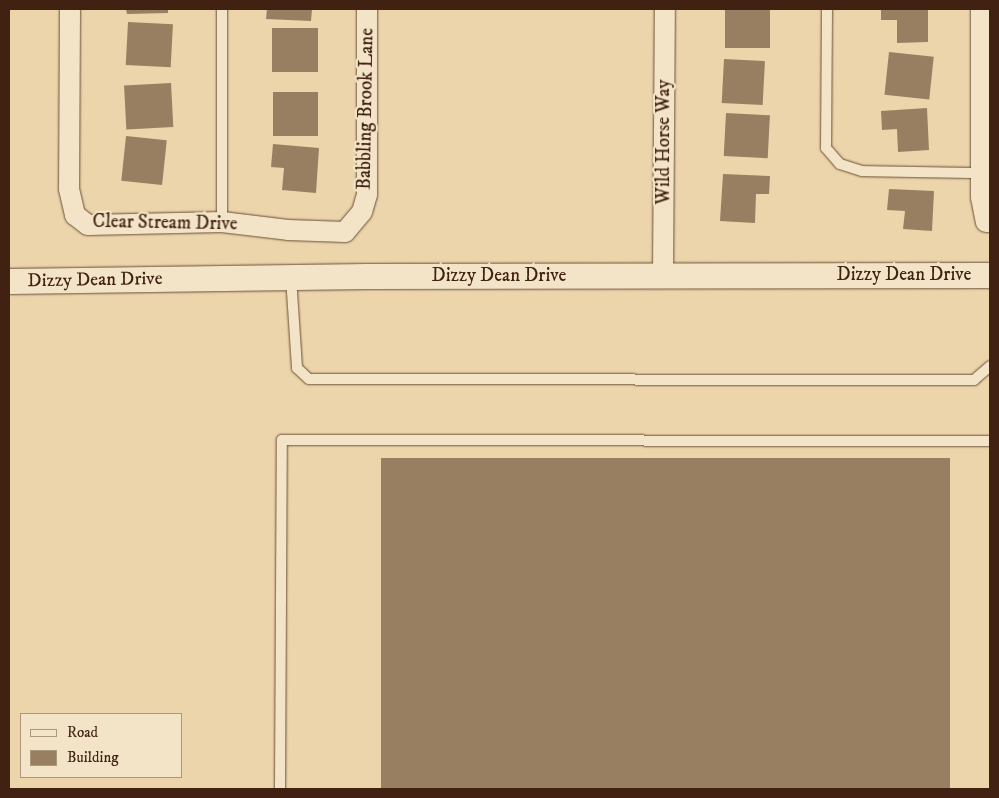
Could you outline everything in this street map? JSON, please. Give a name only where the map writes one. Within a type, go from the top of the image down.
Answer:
[{"type":"street","name":"Clear Stream Drive","points":[[70,9],[69,189],[75,215],[88,225],[222,222],[288,230],[345,232]]},
{"type":"street","name":"Babbling Brook Lane","points":[[345,232],[362,212],[367,195],[367,9]]},
{"type":"street","name":"Wild Horse Way","points":[[663,276],[665,9]]},
{"type":"street","points":[[981,9],[981,197],[988,222]]},
{"type":"street","name":"Dizzy Dean Drive","points":[[9,281],[291,277],[990,275]]},
{"type":"lane","points":[[222,9],[222,222]]},
{"type":"lane","points":[[827,9],[826,148],[840,164],[862,172],[981,173]]},
{"type":"lane","points":[[291,277],[297,368],[309,378],[974,380],[990,366]]},
{"type":"lane","points":[[280,789],[282,440],[990,441]]},
{"type":"building","points":[[126,9],[168,9],[168,13],[127,14]]},
{"type":"building","points":[[267,9],[312,9],[311,21],[266,19]]},
{"type":"building","points":[[725,9],[770,9],[770,48],[725,48]]},
{"type":"building","points":[[881,9],[928,9],[928,42],[897,43],[897,20],[881,20]]},
{"type":"building","points":[[128,22],[173,24],[171,67],[126,65]]},
{"type":"building","points":[[272,28],[318,28],[318,72],[272,72]]},
{"type":"building","points":[[889,52],[934,57],[929,99],[885,95]]},
{"type":"building","points":[[724,59],[765,61],[763,105],[722,103]]},
{"type":"building","points":[[171,83],[173,127],[126,129],[124,85]]},
{"type":"building","points":[[273,92],[318,92],[318,136],[273,136]]},
{"type":"building","points":[[927,108],[929,150],[898,152],[897,129],[882,130],[881,111]]},
{"type":"building","points":[[726,113],[770,115],[768,158],[724,156]]},
{"type":"building","points":[[126,136],[167,140],[162,185],[121,181]]},
{"type":"building","points":[[273,144],[319,148],[316,193],[282,190],[284,168],[271,167]]},
{"type":"building","points":[[723,174],[770,176],[769,194],[756,194],[755,223],[720,221]]},
{"type":"building","points":[[889,189],[934,191],[932,231],[903,229],[905,211],[887,210]]},
{"type":"building","points":[[381,458],[950,458],[950,789],[381,789]]}]
